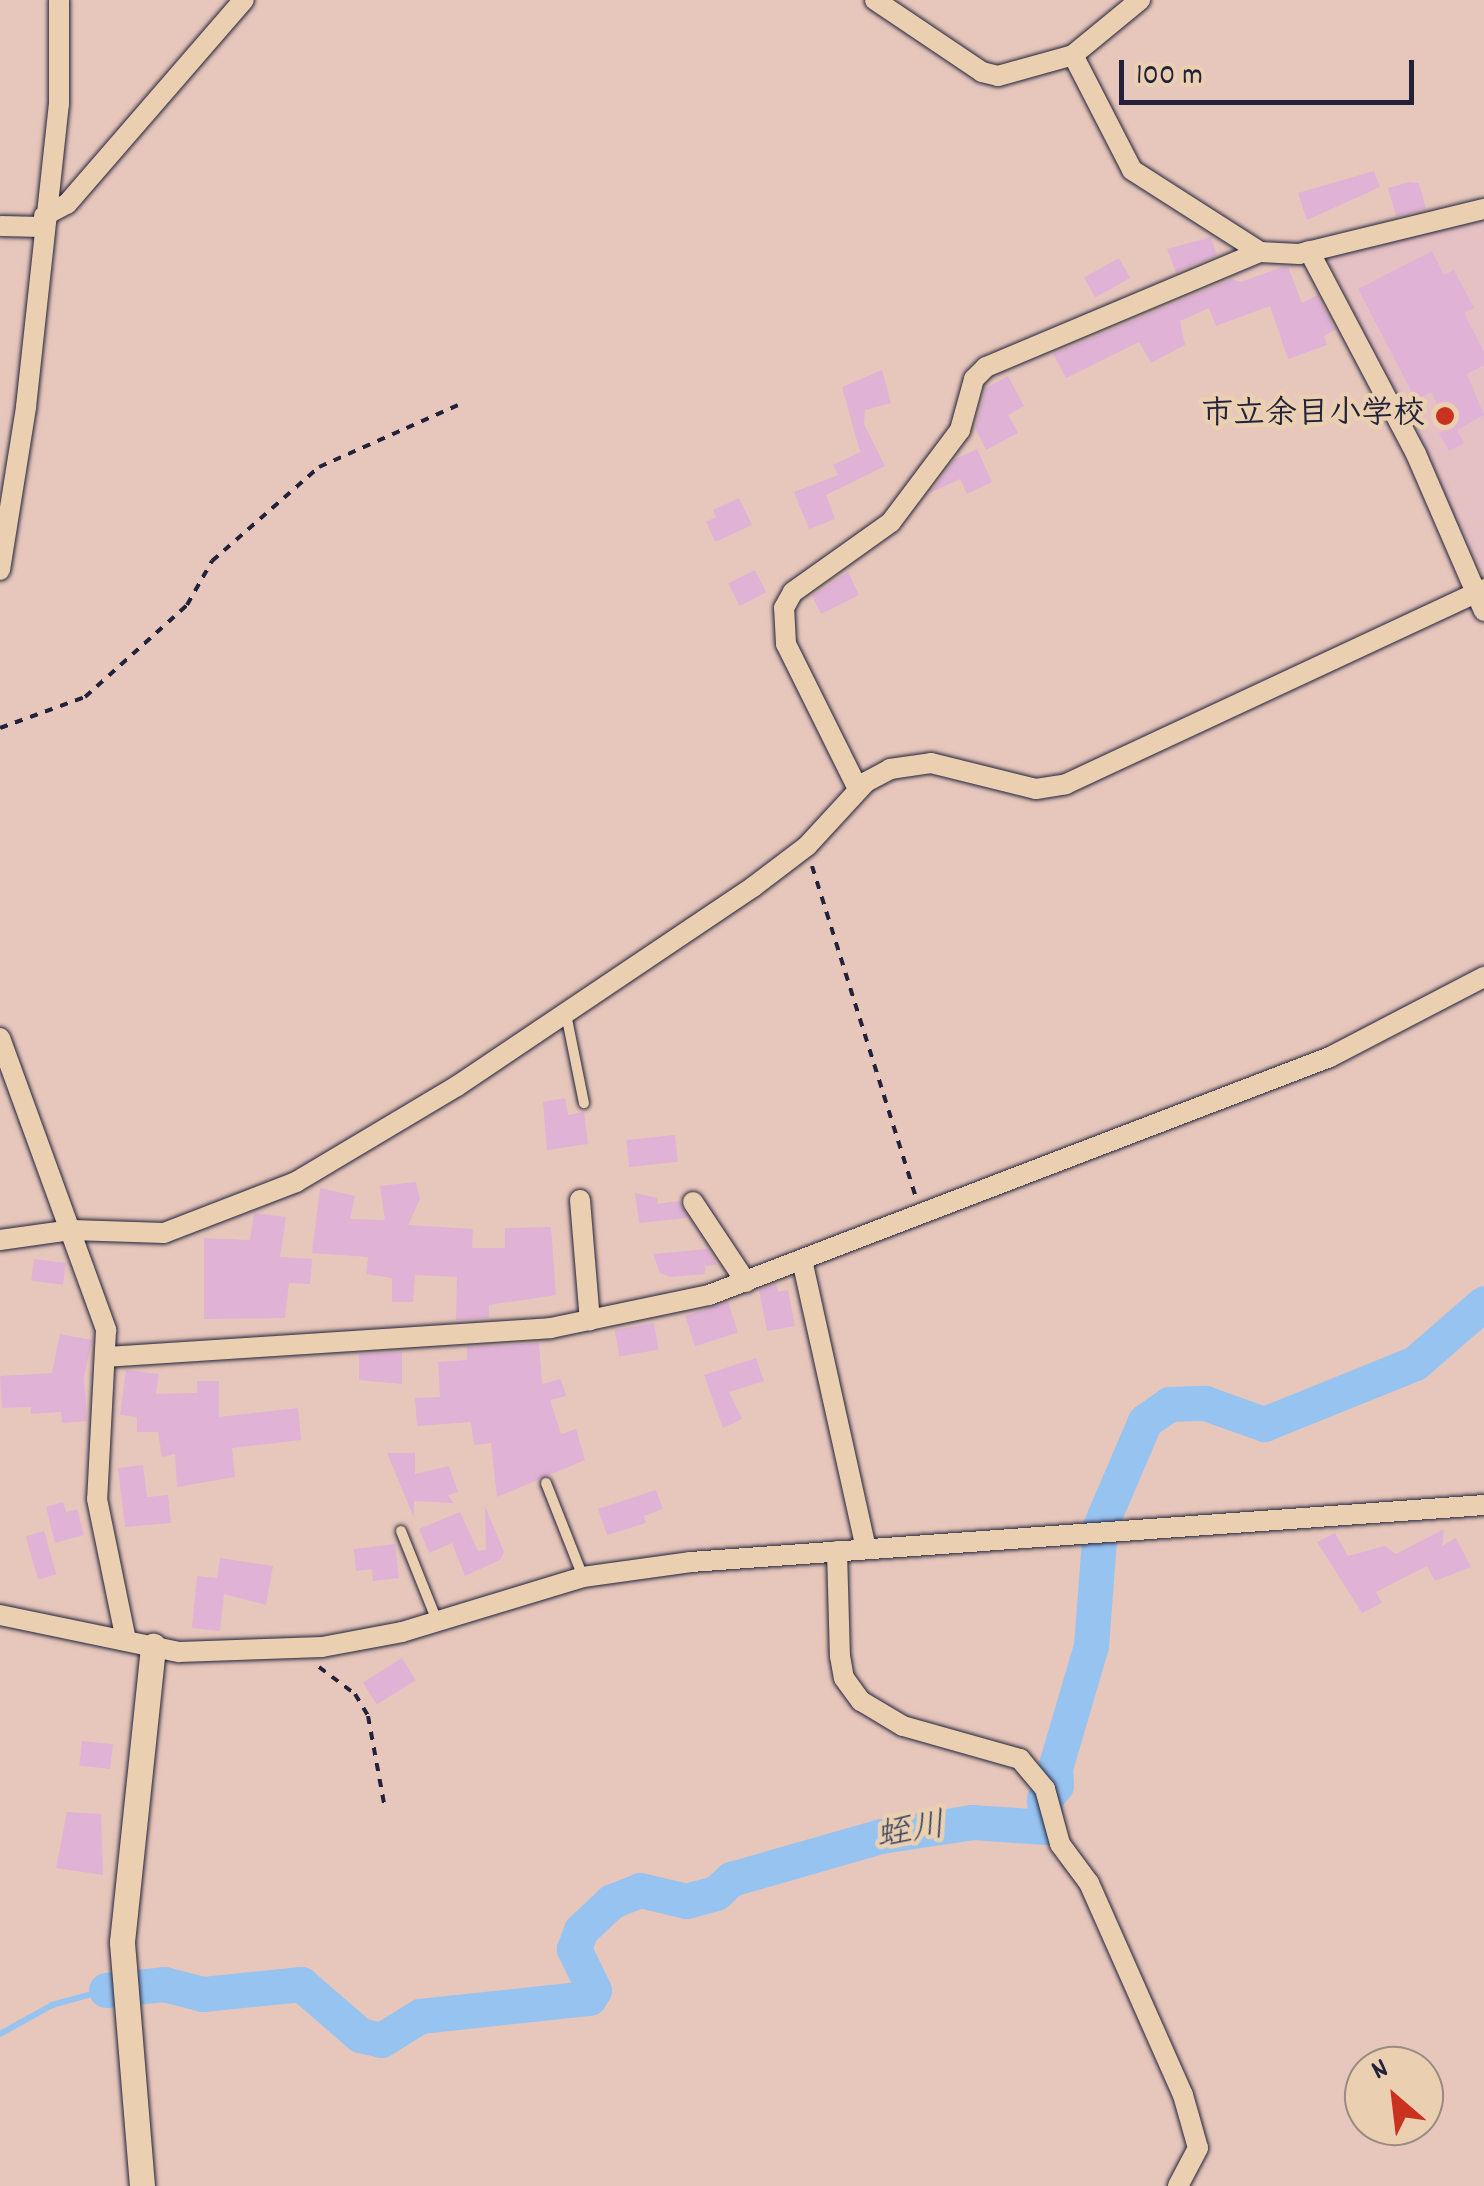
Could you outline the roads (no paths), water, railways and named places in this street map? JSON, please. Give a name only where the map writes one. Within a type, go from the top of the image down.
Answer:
[{"type":"street","points":[[0,570],[26,407],[43,221],[59,104],[59,0]]},
{"type":"street","points":[[0,226],[43,221],[66,204],[244,0]]},
{"type":"street","points":[[875,0],[998,76],[1073,54],[1140,0]]},
{"type":"street","points":[[1073,54],[1132,170],[1260,252]]},
{"type":"street","points":[[858,789],[786,644],[784,608],[793,592],[891,522],[960,430],[974,379],[986,367],[1040,339],[1069,334],[1260,252],[1309,251],[1484,209]]},
{"type":"street","points":[[0,1240],[72,1230],[164,1233],[296,1182],[566,1014],[804,848],[858,789],[890,768],[931,763],[1036,789],[1066,784],[1481,598],[1416,454],[1309,251]]},
{"type":"street","points":[[106,1358],[206,1355],[590,1321],[746,1282],[1330,1056],[1484,977]]},
{"type":"street","points":[[0,1038],[106,1330],[97,1499],[126,1640]]},
{"type":"street","points":[[580,1200],[590,1321]]},
{"type":"street","points":[[693,1202],[746,1282]]},
{"type":"street","points":[[802,1260],[866,1549]]},
{"type":"street","points":[[0,1615],[179,1652],[304,1648],[437,1620],[583,1578],[837,1551],[1484,1504]]},
{"type":"street","points":[[837,1551],[840,1656],[844,1678],[861,1701],[904,1726],[1020,1758],[1048,1794],[1060,1844],[1090,1883],[1183,2095],[1198,2148],[1178,2186]]},
{"type":"street","points":[[142,2186],[122,1942],[153,1646]]},
{"type":"lane","points":[[566,1014],[584,1102]]},
{"type":"lane","points":[[546,1483],[583,1578]]},
{"type":"lane","points":[[401,1531],[437,1620]]},
{"type":"waterway","name":"蛭川","points":[[106,1990],[164,1984],[203,1994],[301,1984],[360,2035],[381,2040],[420,2016],[589,1998],[594,1990],[574,1949],[581,1930],[612,1901],[640,1890],[686,1901],[716,1893],[731,1879],[881,1836],[972,1822],[1046,1827],[1044,1799],[1056,1785],[1055,1768],[1091,1646],[1100,1526],[1145,1421],[1169,1404],[1205,1403],[1264,1424],[1415,1363],[1484,1303]]},
{"type":"waterway","points":[[0,2034],[52,2005],[106,1990]]},
{"type":"place","name":"市立余目小学校","points":[[1445,416]]}]
